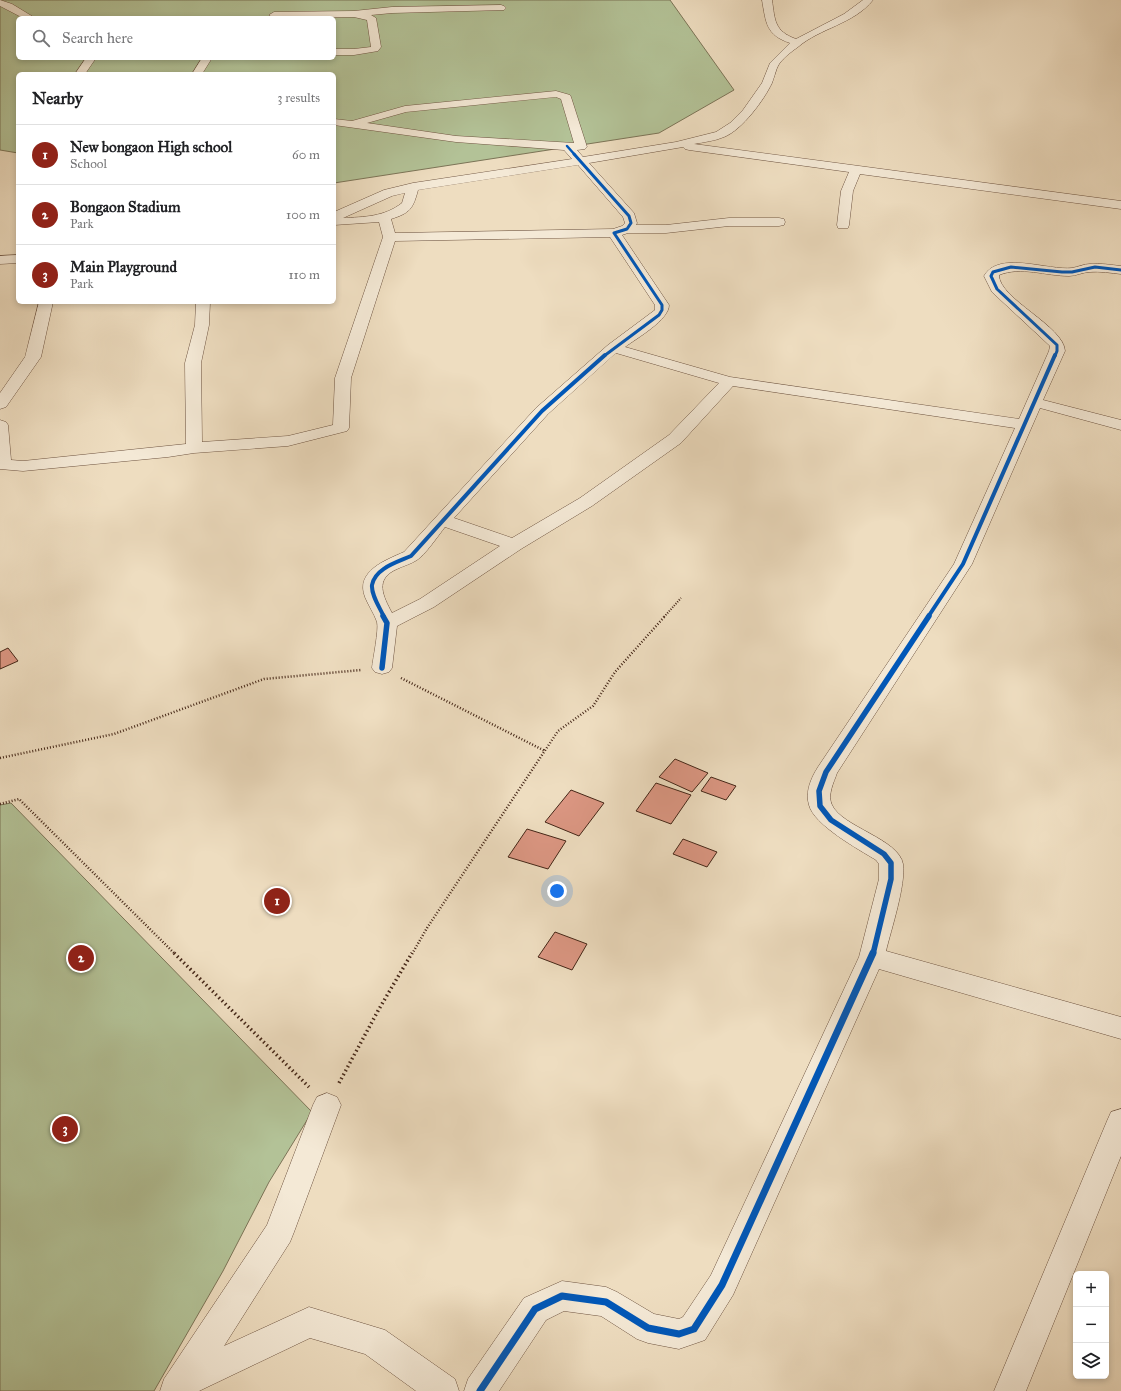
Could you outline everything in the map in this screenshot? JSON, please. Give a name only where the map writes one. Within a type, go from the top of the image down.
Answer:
[{"type":"street","points":[[767,0],[772,28],[777,34],[797,42]]},
{"type":"street","points":[[336,216],[388,193],[413,187],[676,145],[720,135],[726,132],[745,113],[761,93],[768,81],[773,65],[797,42],[836,21],[868,0]]},
{"type":"street","points":[[0,3],[9,6],[26,16]]},
{"type":"street","points":[[354,14],[392,10],[501,8]]},
{"type":"street","points":[[273,13],[354,14],[371,18],[376,47],[375,49],[367,51],[336,52]]},
{"type":"street","points":[[81,72],[90,60]]},
{"type":"street","points":[[198,72],[206,60]]},
{"type":"street","points":[[352,124],[405,109],[556,94],[566,97],[589,147]]},
{"type":"street","points":[[336,122],[456,139],[566,146],[652,149]]},
{"type":"street","points":[[676,145],[1121,205]]},
{"type":"street","points":[[566,146],[629,216],[632,222],[621,231]]},
{"type":"street","points":[[843,225],[847,191],[856,169]]},
{"type":"street","points":[[336,222],[384,218],[403,210],[408,205],[413,187]]},
{"type":"street","points":[[0,425],[2,465],[38,464],[168,452],[194,448],[288,441],[341,428],[343,378],[390,237],[384,218]]},
{"type":"street","points":[[390,237],[621,231],[729,222],[779,222]]},
{"type":"street","points":[[382,668],[387,623],[374,596],[372,585],[376,576],[386,567],[412,556],[442,520],[542,411],[613,348],[659,315],[662,310],[662,305],[621,231]]},
{"type":"street","points":[[0,260],[16,259]]},
{"type":"street","points":[[480,1391],[535,1309],[562,1296],[606,1302],[648,1328],[679,1334],[694,1329],[722,1285],[872,957],[891,879],[891,863],[884,854],[831,820],[820,806],[819,791],[826,772],[963,564],[1057,351],[1057,345],[997,290],[991,276],[992,272],[999,268],[1009,266],[1072,272],[1094,268],[1121,270]]},
{"type":"street","points":[[0,404],[33,357],[46,304]]},
{"type":"street","points":[[194,448],[193,363],[202,325],[203,304]]},
{"type":"street","points":[[613,348],[729,380],[1024,425]]},
{"type":"street","points":[[387,623],[427,602],[514,545],[586,502],[675,439],[729,380]]},
{"type":"street","points":[[1034,402],[1121,425]]},
{"type":"street","points":[[442,520],[514,545]]},
{"type":"street","points":[[872,957],[1121,1028]]},
{"type":"street","points":[[179,1386],[279,1232],[327,1105]]},
{"type":"street","points":[[1010,1391],[1121,1121]]},
{"type":"street","points":[[179,1386],[309,1322],[374,1341],[443,1391]]},
{"type":"path","points":[[0,804],[19,799],[327,1105],[379,1009],[427,928],[558,731],[593,706],[615,672],[681,598]]},
{"type":"path","points":[[0,758],[114,734],[264,679],[382,668],[545,751]]},
{"type":"green space","points":[[0,0],[670,0],[734,90],[659,133],[336,183],[336,72],[16,72],[16,153],[0,150]]},
{"type":"green space","points":[[11,803],[312,1112],[269,1182],[223,1271],[154,1391],[0,1391],[0,805]]},
{"type":"building","points":[[8,648],[18,661],[0,669],[0,652]]},
{"type":"building","points":[[675,759],[708,773],[692,792],[659,777]]},
{"type":"building","points":[[711,777],[736,786],[726,800],[701,791]]},
{"type":"building","points":[[656,783],[691,795],[671,824],[636,811]]},
{"type":"building","points":[[571,790],[604,803],[579,836],[545,822]]},
{"type":"building","points":[[527,829],[566,841],[548,869],[508,857]]},
{"type":"building","points":[[683,839],[717,852],[707,867],[673,854]]},
{"type":"building","points":[[555,932],[587,944],[572,970],[538,957]]},
{"type":"cycle path","points":[[382,668],[387,623],[374,596],[372,585],[376,576],[386,567],[411,556],[542,411],[613,348],[659,315],[662,310],[662,305],[614,233],[627,229],[631,223],[629,216],[567,146]]},
{"type":"cycle path","points":[[480,1391],[535,1309],[562,1296],[606,1302],[648,1328],[679,1334],[694,1329],[722,1285],[872,957],[891,879],[891,863],[884,854],[831,820],[820,806],[819,791],[826,772],[963,564],[1057,351],[1057,345],[1051,338],[997,289],[991,276],[993,272],[1011,267],[1062,272],[1072,272],[1095,267],[1121,270]]},
{"type":"place","name":"New bongaon High school","points":[[277,901]]},
{"type":"place","name":"Bongaon Stadium","points":[[81,958]]},
{"type":"place","name":"Main Playground","points":[[65,1129]]}]
